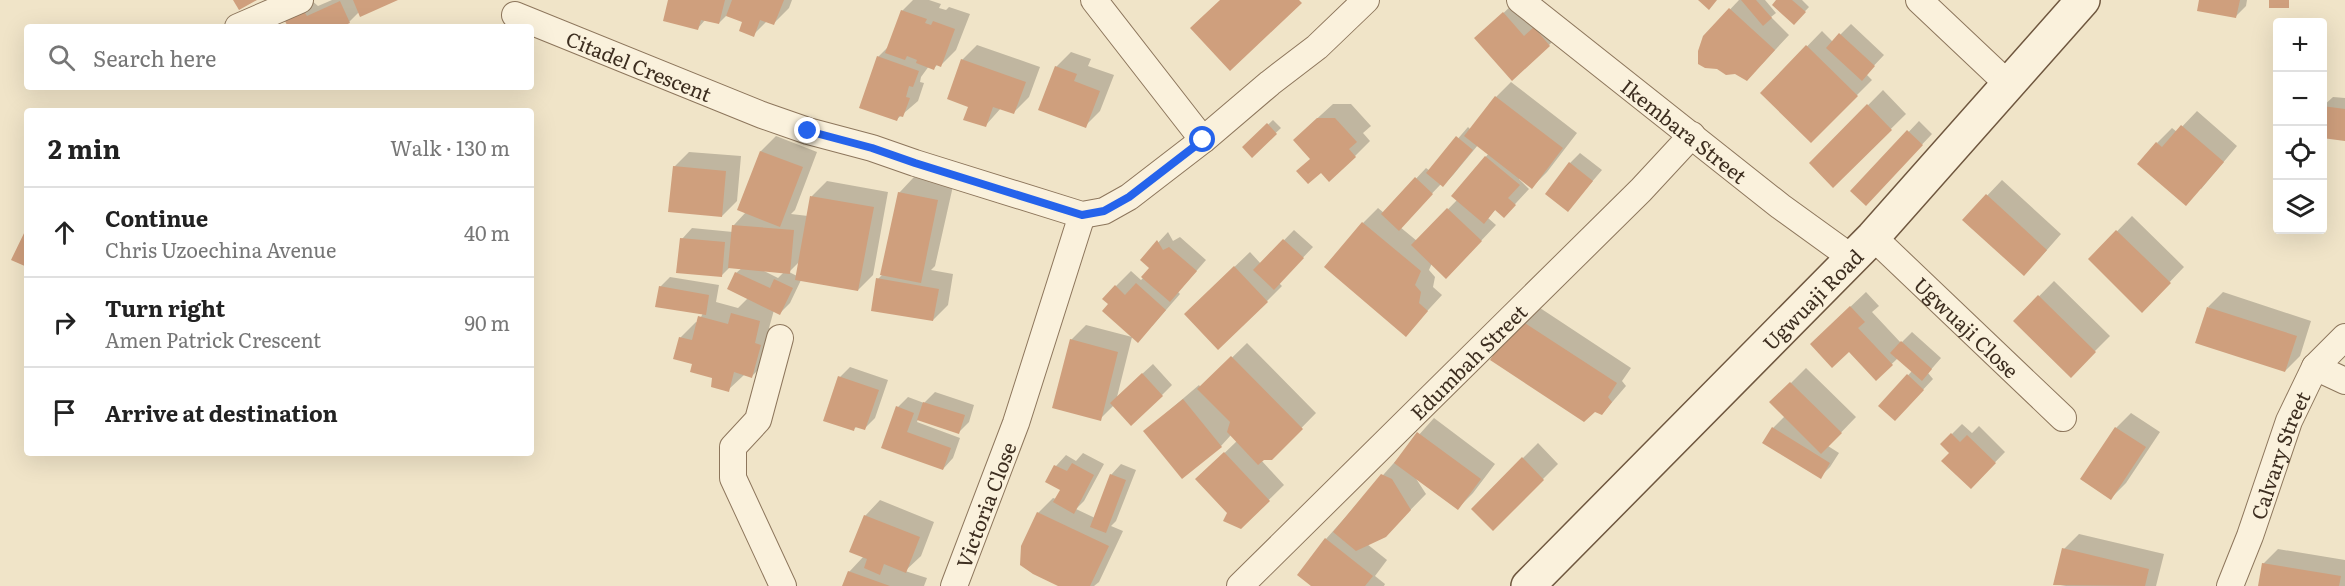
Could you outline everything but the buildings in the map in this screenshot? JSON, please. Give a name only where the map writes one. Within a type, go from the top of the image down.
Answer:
[{"type":"main road","name":"Ugwuaji Road","points":[[1528,586],[1863,248],[2009,86],[2082,0]]},
{"type":"street","points":[[245,24],[300,0]]},
{"type":"street","points":[[1094,0],[1203,140]]},
{"type":"street","points":[[1082,215],[1104,211],[1129,197],[1203,140],[1270,82],[1317,47],[1366,0]]},
{"type":"street","name":"Ikembara Street","points":[[1520,0],[1780,206],[1863,248]]},
{"type":"street","points":[[1919,0],[2009,86]]},
{"type":"street","name":"Citadel Crescent","points":[[515,15],[762,115],[1082,215]]},
{"type":"street","name":"Edumbah Street","points":[[1240,586],[1641,190],[1692,135]]},
{"type":"street","name":"Victoria Close","points":[[954,586],[1016,423],[1082,215]]},
{"type":"street","name":"Ugwuaji Close","points":[[1863,248],[2063,418]]},
{"type":"street","name":"Calvary Street","points":[[2230,586],[2250,536],[2289,421],[2315,367],[2345,337]]},
{"type":"street","points":[[780,338],[758,420],[733,447],[733,478],[783,586]]},
{"type":"street","points":[[2315,367],[2345,381]]},
{"type":"route","points":[[808,131],[872,148],[1082,215],[1104,211],[1129,197],[1203,140]]}]
